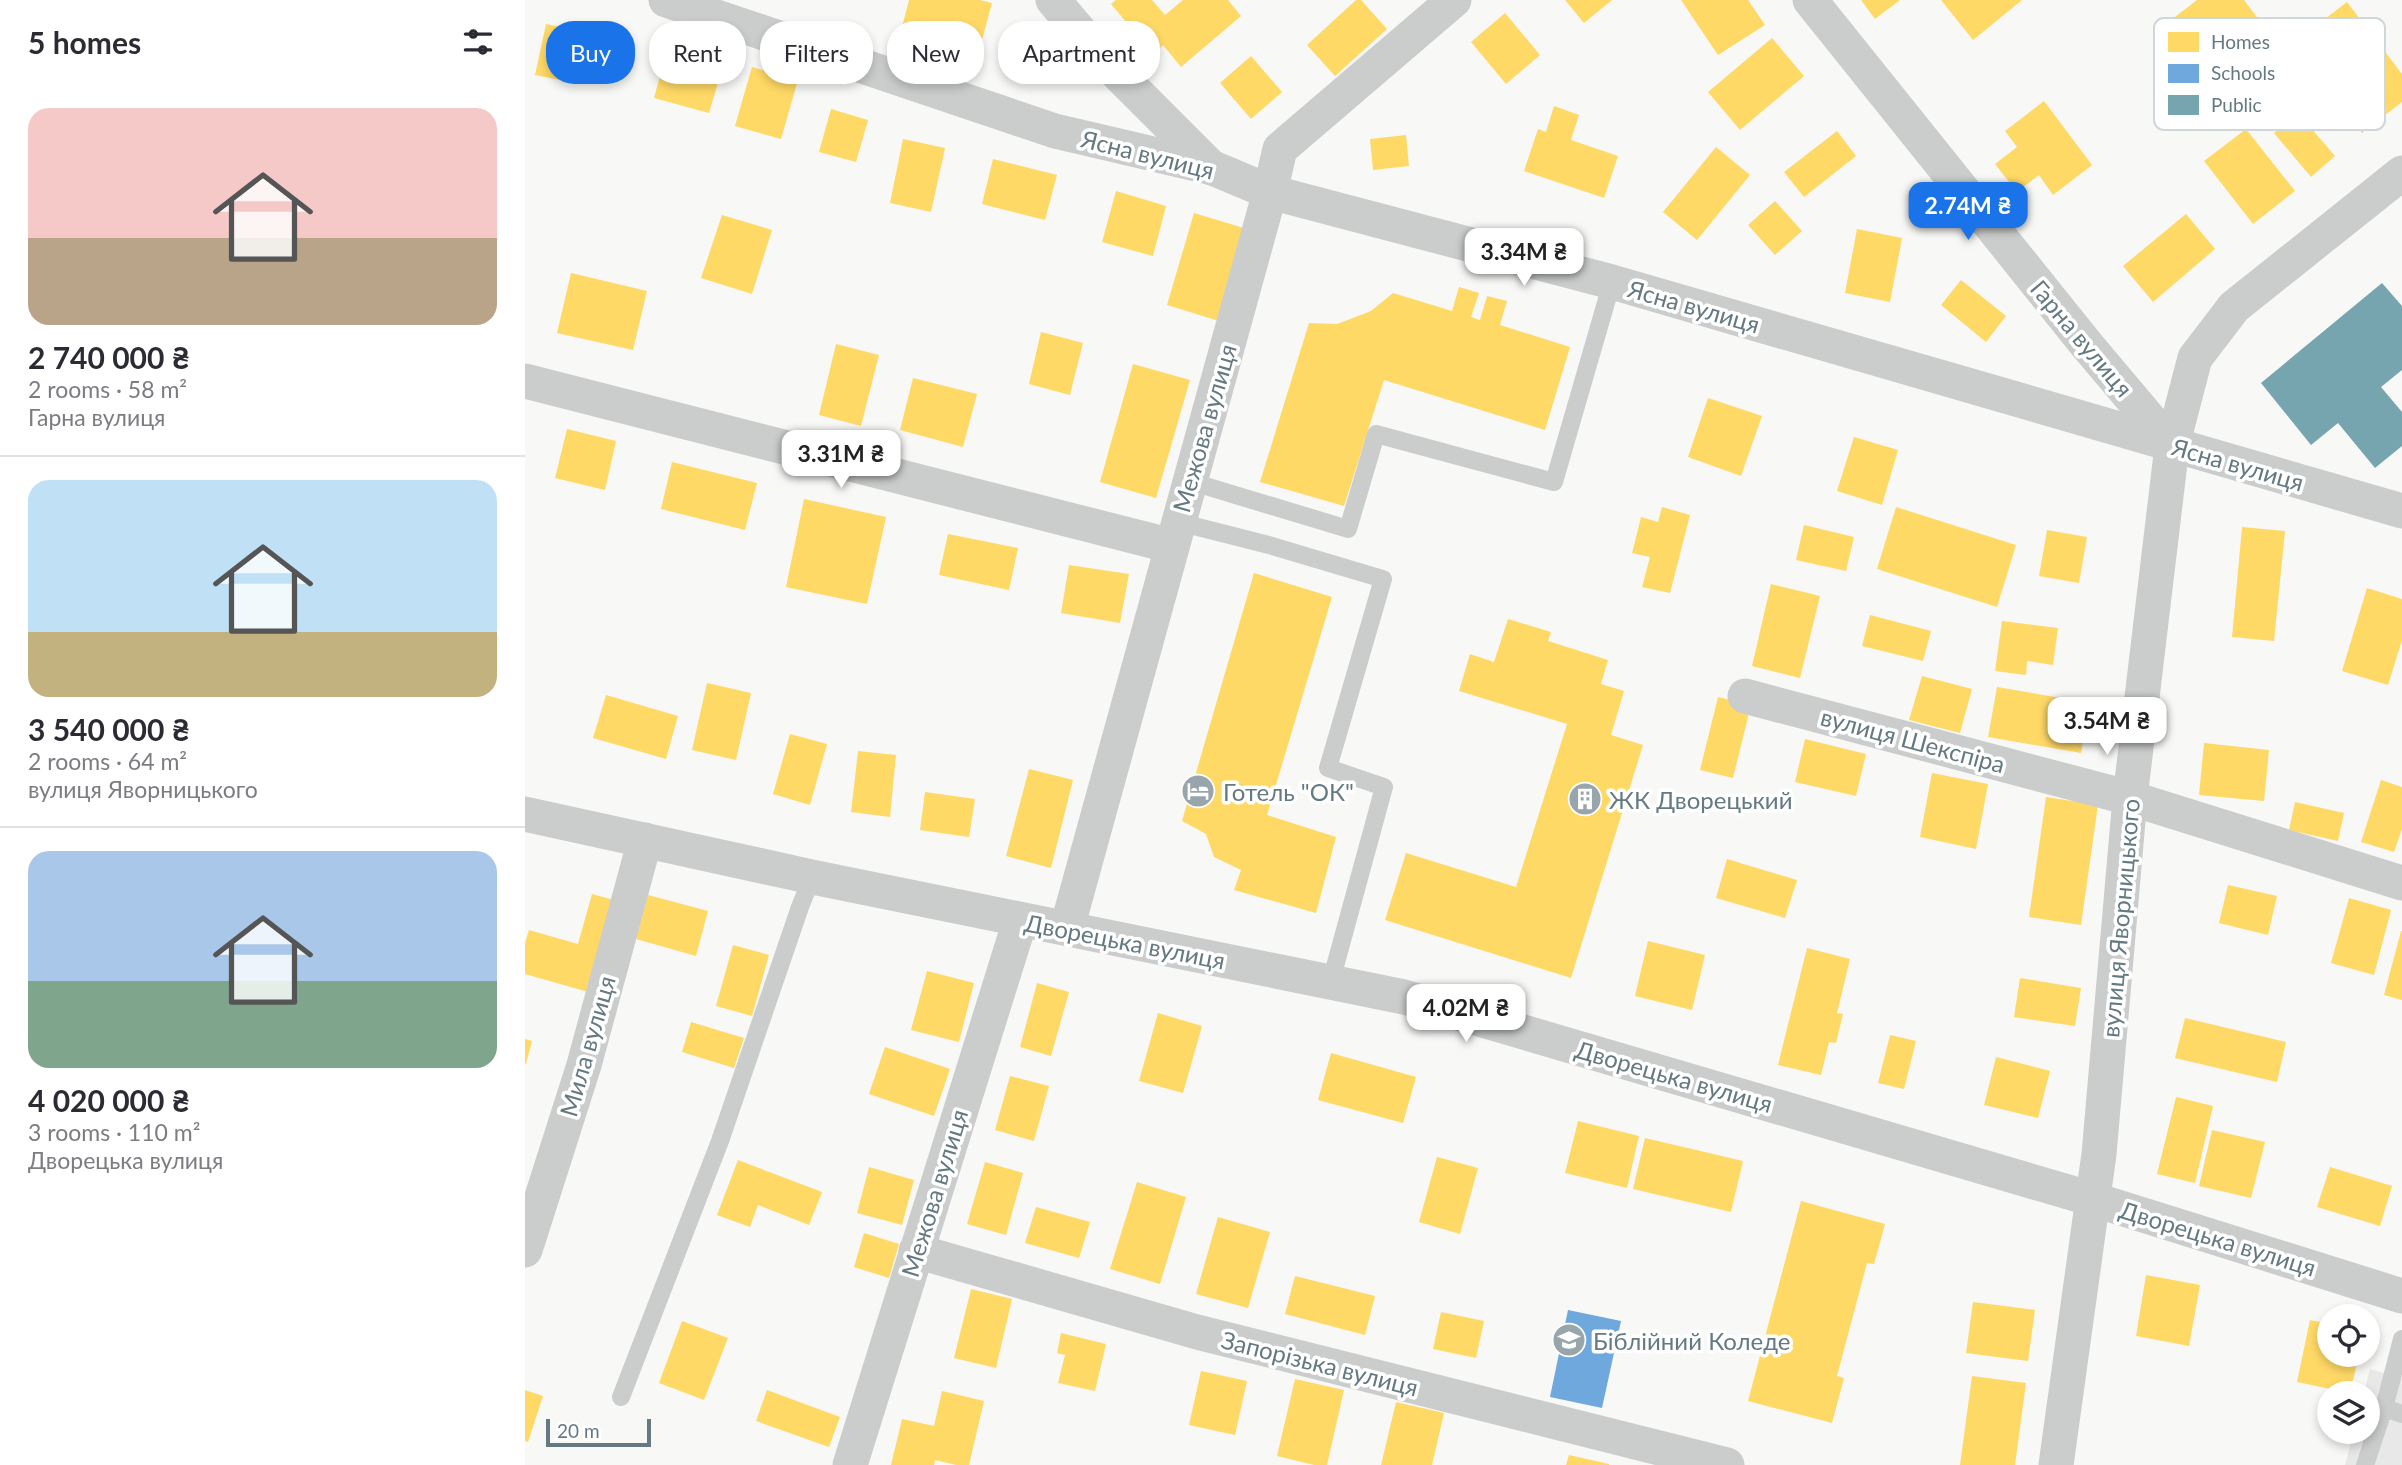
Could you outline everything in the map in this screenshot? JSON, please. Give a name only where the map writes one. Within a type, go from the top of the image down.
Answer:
[{"type":"street","name":"Ясна вулиця","points":[[666,0],[1055,131],[1213,168],[1270,192],[1612,282],[2402,511]]},
{"type":"street","points":[[1053,0],[1104,61],[1213,168]]},
{"type":"street","name":"Гарна вулиця","points":[[1809,0],[2086,344],[2172,446]]},
{"type":"street","name":"Межова вулиця","points":[[1067,928],[1280,149],[1443,3]]},
{"type":"street","name":"вулиця Яворницького","points":[[2056,1465],[2099,1154],[2130,798],[2172,446],[2195,358],[2234,307],[2402,173]]},
{"type":"street","points":[[525,381],[1175,534]]},
{"type":"street","name":"вулиця Шекспіра","points":[[1745,696],[2130,798],[2402,883]]},
{"type":"street","name":"Дворецька вулиця","points":[[525,814],[1020,921],[1067,928],[1404,997],[2092,1199],[2402,1296]]},
{"type":"street","name":"Мила вулиця","points":[[525,1250],[584,1065],[645,841]]},
{"type":"street","name":"Межова вулиця","points":[[850,1465],[1020,921]]},
{"type":"street","name":"Запорізька вулиця","points":[[916,1251],[1198,1332],[1727,1465]]},
{"type":"lane","points":[[1189,481],[1348,529],[1376,434],[1554,482],[1612,282]]},
{"type":"lane","points":[[1175,534],[1269,545],[1383,579],[1328,768],[1384,787],[1331,981]]},
{"type":"lane","points":[[621,1397],[720,1141],[812,877]]},
{"type":"lane","points":[[2365,1465],[2384,1408],[2402,1339]]},
{"type":"lane","points":[[2384,1408],[2402,1414]]},
{"type":"shaded area","points":[[2370,1369],[2402,1378],[2402,1465],[2345,1465],[2351,1444],[2380,1444],[2380,1381],[2367,1381]]},
{"type":"building: Homes","points":[[909,0],[980,0],[992,3],[984,33],[984,21],[904,21]]},
{"type":"building: Homes","points":[[1116,0],[1152,0],[1165,15],[1183,0],[1228,0],[1241,16],[1181,67],[1163,45],[1160,48],[1160,21],[1125,21],[1111,4]]},
{"type":"building: Homes","points":[[1356,0],[1361,0],[1387,29],[1335,76],[1307,45]]},
{"type":"building: Homes","points":[[1565,0],[1612,0],[1584,23]]},
{"type":"building: Homes","points":[[1681,0],[1748,0],[1765,25],[1718,55]]},
{"type":"building: Homes","points":[[1861,0],[1900,0],[1875,19]]},
{"type":"building: Homes","points":[[1941,0],[2022,0],[1973,40]]},
{"type":"building: Homes","points":[[2197,0],[2244,0],[2258,18],[2174,18]]},
{"type":"building: Homes","points":[[2347,2],[2359,18],[2326,18]]},
{"type":"building: Homes","points":[[1505,13],[1540,55],[1506,84],[1471,42]]},
{"type":"building: Homes","points":[[546,24],[546,77],[535,75]]},
{"type":"building: Homes","points":[[1772,38],[1804,76],[1740,130],[1708,92]]},
{"type":"building: Homes","points":[[2385,52],[2402,74],[2402,102],[2385,115]]},
{"type":"building: Homes","points":[[1251,56],[1282,92],[1251,119],[1220,83]]},
{"type":"building: Homes","points":[[752,67],[760,69],[760,84],[797,84],[781,139],[735,126]]},
{"type":"building: Homes","points":[[658,84],[718,84],[709,113],[654,98]]},
{"type":"building: Homes","points":[[2044,101],[2092,165],[2053,195],[2039,175],[2017,192],[1995,164],[2017,147],[2005,131]]},
{"type":"building: Homes","points":[[1554,106],[1579,115],[1571,140],[1618,156],[1604,198],[1524,171],[1538,129],[1546,132]]},
{"type":"building: Homes","points":[[831,109],[868,120],[856,162],[819,152]]},
{"type":"building: Homes","points":[[2247,130],[2295,191],[2253,224],[2204,161]]},
{"type":"building: Homes","points":[[2278,130],[2313,130],[2335,156],[2311,177],[2274,133]]},
{"type":"building: Homes","points":[[1837,131],[1856,156],[1804,197],[1784,172]]},
{"type":"building: Homes","points":[[1406,135],[1409,166],[1373,170],[1370,139]]},
{"type":"building: Homes","points":[[903,139],[945,148],[931,212],[890,203]]},
{"type":"building: Homes","points":[[1716,147],[1750,175],[1697,240],[1663,212]]},
{"type":"building: Homes","points":[[993,159],[1057,175],[1045,220],[982,204]]},
{"type":"building: Homes","points":[[1116,191],[1166,206],[1153,256],[1102,242]]},
{"type":"building: Homes","points":[[1775,201],[1802,231],[1775,255],[1748,225]]},
{"type":"building: Homes","points":[[1194,213],[1247,229],[1219,321],[1167,305]]},
{"type":"building: Homes","points":[[2186,214],[2215,249],[2153,302],[2123,266]]},
{"type":"building: Homes","points":[[722,215],[772,230],[752,294],[701,278]]},
{"type":"building: Homes","points":[[1857,229],[1902,238],[1890,302],[1845,293]]},
{"type":"building: Homes","points":[[571,273],[647,291],[633,350],[557,333]]},
{"type":"building: Homes","points":[[1961,280],[2006,316],[1986,342],[1941,305]]},
{"type":"building: Homes","points":[[1459,287],[1479,293],[1471,317],[1480,320],[1487,296],[1507,301],[1500,325],[1570,347],[1545,430],[1384,380],[1344,506],[1260,482],[1309,323],[1337,324],[1371,311],[1393,293],[1452,311]]},
{"type":"building: Homes","points":[[1041,332],[1083,343],[1070,395],[1029,384]]},
{"type":"building: Homes","points":[[836,344],[879,355],[861,426],[819,415]]},
{"type":"building: Homes","points":[[1133,364],[1190,380],[1156,498],[1100,482]]},
{"type":"building: Homes","points":[[913,378],[977,394],[963,447],[900,430]]},
{"type":"building: Homes","points":[[1708,398],[1762,416],[1741,476],[1688,457]]},
{"type":"building: Homes","points":[[567,429],[616,441],[605,490],[555,478]]},
{"type":"building: Homes","points":[[1854,437],[1898,450],[1882,505],[1837,491]]},
{"type":"building: Homes","points":[[672,462],[757,483],[745,530],[661,509]]},
{"type":"building: Homes","points":[[804,499],[886,517],[867,604],[786,587]]},
{"type":"building: Homes","points":[[1662,507],[1690,515],[1670,593],[1642,587],[1650,557],[1632,553],[1641,517],[1658,522]]},
{"type":"building: Homes","points":[[1896,507],[2016,545],[1997,607],[1877,569]]},
{"type":"building: Homes","points":[[1804,525],[1854,537],[1846,571],[1796,560]]},
{"type":"building: Homes","points":[[2242,527],[2285,531],[2274,641],[2232,637]]},
{"type":"building: Homes","points":[[2047,530],[2087,537],[2079,583],[2039,576]]},
{"type":"building: Homes","points":[[948,534],[1018,548],[1009,590],[939,575]]},
{"type":"building: Homes","points":[[1069,565],[1129,574],[1120,623],[1061,613]]},
{"type":"building: Homes","points":[[1254,573],[1332,597],[1267,815],[1336,837],[1316,913],[1234,890],[1241,870],[1214,857],[1206,834],[1182,821]]},
{"type":"building: Homes","points":[[1771,584],[1820,596],[1800,678],[1752,666]]},
{"type":"building: Homes","points":[[2367,588],[2402,599],[2402,640],[2388,685],[2342,671]]},
{"type":"building: Homes","points":[[1870,615],[1931,631],[1923,661],[1862,646]]},
{"type":"building: Homes","name":"ЖК Дворецький","points":[[1508,619],[1551,632],[1548,641],[1608,660],[1601,684],[1624,691],[1611,735],[1643,745],[1571,978],[1385,920],[1406,853],[1516,887],[1567,724],[1459,691],[1470,654],[1494,662]]},
{"type":"building: Homes","points":[[2002,621],[2058,628],[2053,665],[2027,661],[2026,675],[1995,671]]},
{"type":"building: Homes","points":[[1922,676],[1972,689],[1960,733],[1909,720]]},
{"type":"building: Homes","points":[[707,683],[751,693],[736,760],[692,750]]},
{"type":"building: Homes","points":[[1997,687],[2090,703],[2081,753],[1988,737]]},
{"type":"building: Homes","points":[[606,695],[678,716],[666,759],[593,738]]},
{"type":"building: Homes","points":[[1718,697],[1751,705],[1733,778],[1700,770]]},
{"type":"building: Homes","points":[[790,734],[827,744],[810,805],[773,794]]},
{"type":"building: Homes","points":[[1805,739],[1866,754],[1856,796],[1795,782]]},
{"type":"building: Homes","points":[[2204,743],[2269,750],[2264,801],[2199,795]]},
{"type":"building: Homes","points":[[858,751],[896,755],[890,817],[851,812]]},
{"type":"building: Homes","points":[[1029,769],[1073,780],[1051,868],[1006,856]]},
{"type":"building: Homes","points":[[1932,773],[1988,784],[1976,849],[1920,837]]},
{"type":"building: Homes","points":[[2381,780],[2402,787],[2402,829],[2394,852],[2361,842]]},
{"type":"building: Homes","points":[[925,792],[975,799],[969,837],[920,830]]},
{"type":"building: Homes","points":[[2046,797],[2098,805],[2081,925],[2029,917]]},
{"type":"building: Homes","points":[[2295,802],[2344,813],[2338,841],[2289,830]]},
{"type":"building: Homes","points":[[1727,859],[1797,880],[1785,918],[1716,898]]},
{"type":"building: Homes","points":[[2228,885],[2277,896],[2268,935],[2219,923]]},
{"type":"building: Homes","points":[[592,894],[621,902],[595,994],[525,974],[525,943],[529,930],[578,944]]},
{"type":"building: Homes","points":[[648,895],[708,911],[696,956],[636,939]]},
{"type":"building: Homes","points":[[2349,898],[2391,910],[2374,975],[2331,963]]},
{"type":"building: Homes","points":[[2402,931],[2402,1000],[2384,995]]},
{"type":"building: Homes","points":[[1648,941],[1705,955],[1692,1010],[1635,996]]},
{"type":"building: Homes","points":[[733,945],[769,955],[752,1016],[716,1006]]},
{"type":"building: Homes","points":[[1807,948],[1850,959],[1837,1013],[1843,1014],[1836,1043],[1829,1042],[1821,1075],[1778,1065]]},
{"type":"building: Homes","points":[[927,971],[974,983],[959,1042],[911,1030]]},
{"type":"building: Homes","points":[[2020,978],[2081,988],[2075,1026],[2014,1017]]},
{"type":"building: Homes","points":[[1037,983],[1069,992],[1051,1056],[1020,1047]]},
{"type":"building: Homes","points":[[1158,1013],[1202,1026],[1183,1093],[1139,1081]]},
{"type":"building: Homes","points":[[2185,1018],[2286,1042],[2277,1082],[2175,1058]]},
{"type":"building: Homes","points":[[691,1022],[744,1038],[734,1068],[682,1052]]},
{"type":"building: Homes","points":[[1890,1035],[1916,1041],[1904,1089],[1878,1083]]},
{"type":"building: Homes","points":[[525,1039],[532,1041],[526,1064],[525,1064]]},
{"type":"building: Homes","points":[[885,1047],[950,1069],[934,1116],[869,1094]]},
{"type":"building: Homes","points":[[1331,1053],[1416,1077],[1403,1123],[1318,1100]]},
{"type":"building: Homes","points":[[1996,1057],[2050,1071],[2038,1118],[1984,1105]]},
{"type":"building: Homes","points":[[1010,1076],[1049,1086],[1034,1141],[995,1130]]},
{"type":"building: Homes","points":[[2176,1097],[2213,1106],[2195,1183],[2157,1174]]},
{"type":"building: Homes","points":[[1578,1121],[1639,1136],[1627,1188],[1565,1173]]},
{"type":"building: Homes","points":[[2212,1130],[2265,1142],[2251,1198],[2199,1186]]},
{"type":"building: Homes","points":[[1645,1138],[1743,1161],[1731,1212],[1633,1189]]},
{"type":"building: Homes","points":[[1437,1157],[1478,1168],[1460,1234],[1419,1222]]},
{"type":"building: Homes","points":[[738,1160],[822,1192],[809,1225],[758,1205],[750,1227],[717,1215]]},
{"type":"building: Homes","points":[[985,1162],[1023,1173],[1006,1235],[967,1224]]},
{"type":"building: Homes","points":[[869,1167],[914,1180],[902,1225],[857,1213]]},
{"type":"building: Homes","points":[[2330,1167],[2392,1186],[2380,1226],[2317,1207]]},
{"type":"building: Homes","points":[[1137,1182],[1186,1197],[1160,1284],[1110,1269]]},
{"type":"building: Homes","points":[[1801,1201],[1885,1224],[1874,1264],[1867,1263],[1837,1376],[1844,1378],[1832,1423],[1748,1401]]},
{"type":"building: Homes","points":[[1036,1207],[1090,1222],[1079,1258],[1025,1243]]},
{"type":"building: Homes","points":[[1218,1217],[1270,1232],[1248,1308],[1196,1294]]},
{"type":"building: Homes","points":[[864,1233],[899,1244],[889,1278],[854,1267]]},
{"type":"building: Homes","points":[[2146,1275],[2200,1285],[2189,1346],[2136,1336]]},
{"type":"building: Homes","points":[[1295,1276],[1375,1296],[1365,1335],[1285,1314]]},
{"type":"building: Homes","points":[[971,1289],[1012,1299],[996,1368],[954,1358]]},
{"type":"building: Homes","points":[[1973,1302],[2035,1310],[2028,1361],[1966,1353]]},
{"type":"building: Homes","points":[[1441,1312],[1484,1321],[1476,1358],[1433,1349]]},
{"type":"building: Homes","points":[[2310,1320],[2317,1321],[2317,1367],[2356,1367],[2353,1381],[2317,1381],[2317,1386],[2297,1382]]},
{"type":"building: Homes","points":[[682,1321],[728,1338],[704,1400],[659,1383]]},
{"type":"building: Homes","points":[[1061,1333],[1106,1344],[1095,1391],[1058,1383],[1065,1355],[1057,1353]]},
{"type":"building: Homes","points":[[1201,1371],[1247,1381],[1235,1435],[1189,1425]]},
{"type":"building: Homes","points":[[1972,1376],[2026,1383],[2015,1465],[1960,1465]]},
{"type":"building: Homes","points":[[1295,1379],[1344,1390],[1327,1465],[1314,1465],[1277,1456]]},
{"type":"building: Homes","points":[[525,1390],[543,1396],[528,1442],[525,1441]]},
{"type":"building: Homes","points":[[767,1390],[840,1417],[829,1447],[756,1421]]},
{"type":"building: Homes","points":[[942,1391],[984,1401],[969,1465],[935,1460],[934,1465],[891,1465],[902,1419],[934,1426]]},
{"type":"building: Homes","points":[[1396,1402],[1444,1413],[1432,1465],[1381,1465]]},
{"type":"building: Homes","points":[[1569,1455],[1609,1464],[1609,1465],[1566,1465]]},
{"type":"building: Schools","points":[[1568,1310],[1621,1321],[1602,1408],[1550,1397]]},
{"type":"building: Public","points":[[2382,283],[2402,306],[2402,370],[2381,387],[2402,412],[2402,446],[2375,468],[2338,423],[2311,445],[2261,383]]},
{"type":"place","name":"Готель \"ОК\"","points":[[1198,791]]},
{"type":"place","name":"ЖК Дворецький","points":[[1585,799]]},
{"type":"place","name":"Біблійний Коледе","points":[[1569,1340]]}]
